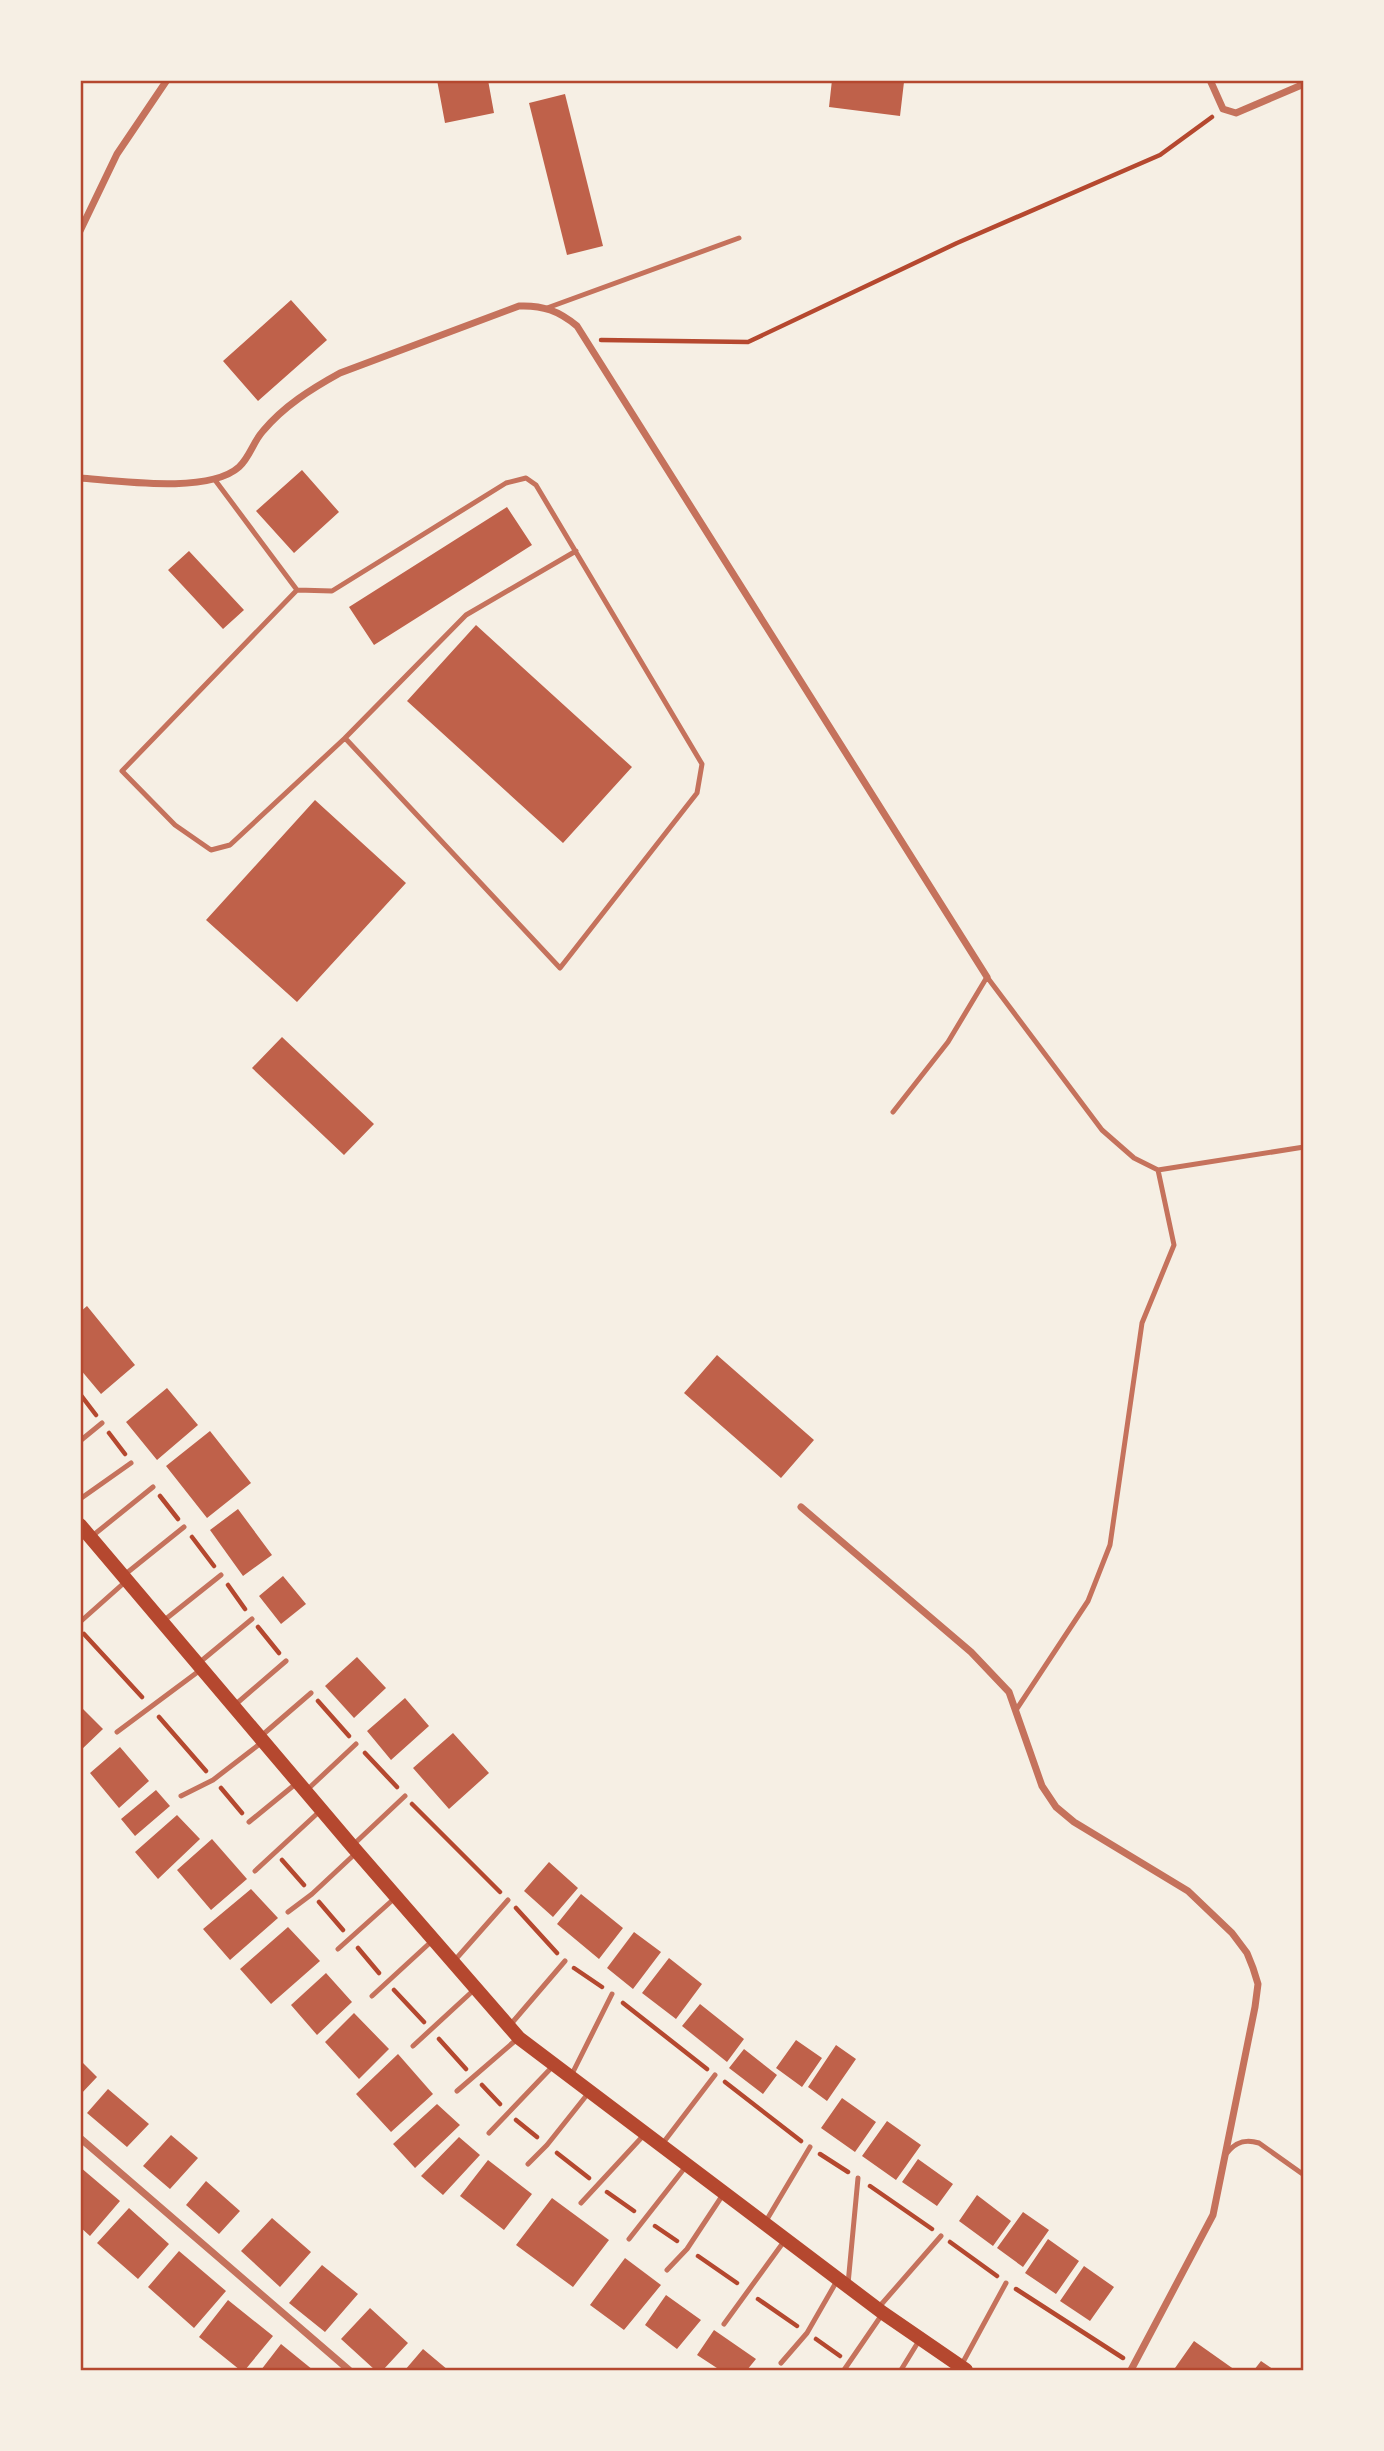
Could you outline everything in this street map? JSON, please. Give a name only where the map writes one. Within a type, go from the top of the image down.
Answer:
[{"type":"main road","points":[[84,1530],[354,1849],[514,2032],[785,2240],[963,2369]]},
{"type":"street","points":[[80,231],[117,154],[167,80]]},
{"type":"street","points":[[1210,80],[1223,109],[1236,113],[1304,84]]},
{"type":"street","points":[[80,478],[155,484],[215,480],[239,466],[254,441],[286,408],[340,373],[519,306],[547,308],[563,314],[577,326],[586,340],[987,977]]},
{"type":"street","points":[[801,1507],[991,1671],[1009,1692],[1042,1786],[1056,1807],[1074,1822],[1188,1891],[1232,1933],[1247,1953],[1258,1984],[1213,2215],[1132,2368]]},
{"type":"street","points":[[80,2138],[349,2371]]},
{"type":"lane","points":[[547,308],[739,238]]},
{"type":"lane","points":[[345,738],[560,968],[697,793],[702,764],[576,551],[536,485],[526,478],[506,483],[332,591],[297,590],[122,771],[175,825],[211,850],[230,845],[345,738],[466,615],[576,551]]},
{"type":"lane","points":[[215,480],[297,590]]},
{"type":"lane","points":[[893,1112],[948,1042],[987,977],[1102,1130],[1134,1158],[1158,1170],[1304,1147]]},
{"type":"lane","points":[[1016,1710],[1088,1601],[1110,1545],[1142,1323],[1174,1245],[1158,1170]]},
{"type":"lane","points":[[80,1441],[102,1423]]},
{"type":"lane","points":[[80,1499],[131,1463]]},
{"type":"lane","points":[[84,1530],[153,1487]]},
{"type":"lane","points":[[80,1622],[125,1578],[184,1527]]},
{"type":"lane","points":[[162,1622],[221,1575]]},
{"type":"lane","points":[[117,1732],[200,1666],[252,1619]]},
{"type":"lane","points":[[233,1706],[285,1661]]},
{"type":"lane","points":[[181,1796],[213,1780],[311,1693]]},
{"type":"lane","points":[[249,1822],[302,1787],[356,1744]]},
{"type":"lane","points":[[288,1912],[312,1895],[405,1796]]},
{"type":"lane","points":[[255,1871],[321,1810]]},
{"type":"lane","points":[[338,1949],[396,1897]]},
{"type":"lane","points":[[453,1962],[508,1900]]},
{"type":"lane","points":[[372,1996],[433,1940]]},
{"type":"lane","points":[[457,2091],[514,2032],[565,1961]]},
{"type":"lane","points":[[413,2046],[475,1988]]},
{"type":"lane","points":[[571,2077],[612,1994]]},
{"type":"lane","points":[[489,2133],[554,2065]]},
{"type":"lane","points":[[661,2145],[715,2075]]},
{"type":"lane","points":[[528,2164],[547,2145],[590,2091]]},
{"type":"lane","points":[[580,2203],[645,2133]]},
{"type":"lane","points":[[1225,2156],[1239,2142],[1251,2140],[1304,2175]]},
{"type":"lane","points":[[765,2224],[810,2147]]},
{"type":"lane","points":[[629,2239],[687,2165]]},
{"type":"lane","points":[[781,2363],[807,2333],[843,2283],[858,2178]]},
{"type":"lane","points":[[667,2270],[687,2249],[724,2193]]},
{"type":"lane","points":[[844,2371],[880,2311],[941,2236]]},
{"type":"lane","points":[[724,2324],[785,2240]]},
{"type":"lane","points":[[963,2369],[1006,2283]]},
{"type":"lane","points":[[901,2371],[920,2339]]},
{"type":"path","points":[[586,340],[748,342],[957,243],[1160,155],[1223,109]]},
{"type":"path","points":[[80,1394],[131,1463]]},
{"type":"path","points":[[153,1487],[285,1661]]},
{"type":"path","points":[[311,1693],[405,1796],[565,1961],[612,1994],[810,2147],[1132,2368]]},
{"type":"building","points":[[437,80],[488,80],[494,113],[445,123]]},
{"type":"building","points":[[832,80],[904,82],[900,116],[829,107]]},
{"type":"building","points":[[565,94],[603,246],[567,255],[529,103]]},
{"type":"building","points":[[291,300],[327,340],[258,401],[223,361]]},
{"type":"building","points":[[302,470],[339,512],[294,553],[256,511]]},
{"type":"building","points":[[507,507],[532,545],[374,645],[349,607]]},
{"type":"building","points":[[189,551],[244,610],[223,629],[168,570]]},
{"type":"building","points":[[476,625],[632,767],[563,843],[407,701]]},
{"type":"building","points":[[315,800],[406,883],[297,1002],[206,920]]},
{"type":"building","points":[[282,1037],[374,1124],[344,1155],[252,1068]]},
{"type":"building","points":[[87,1306],[135,1365],[101,1394],[80,1369],[80,1312]]},
{"type":"building","points":[[717,1355],[814,1440],[781,1478],[684,1393]]},
{"type":"building","points":[[167,1388],[198,1425],[157,1460],[126,1422]]},
{"type":"building","points":[[210,1431],[251,1483],[207,1518],[166,1466]]},
{"type":"building","points":[[238,1509],[272,1555],[243,1576],[210,1530]]},
{"type":"building","points":[[283,1576],[306,1604],[281,1624],[259,1596]]},
{"type":"building","points":[[357,1657],[386,1688],[354,1718],[325,1686]]},
{"type":"building","points":[[405,1698],[429,1726],[391,1760],[367,1731]]},
{"type":"building","points":[[80,1706],[103,1729],[80,1751]]},
{"type":"building","points":[[453,1733],[489,1773],[449,1809],[413,1768]]},
{"type":"building","points":[[120,1747],[149,1781],[119,1808],[90,1773]]},
{"type":"building","points":[[156,1790],[170,1806],[135,1836],[121,1819]]},
{"type":"building","points":[[177,1815],[200,1839],[158,1879],[135,1852]]},
{"type":"building","points":[[212,1839],[247,1879],[211,1910],[177,1870]]},
{"type":"building","points":[[549,1862],[578,1888],[553,1917],[524,1891]]},
{"type":"building","points":[[251,1889],[278,1918],[230,1960],[203,1929]]},
{"type":"building","points":[[581,1894],[623,1928],[599,1959],[557,1924]]},
{"type":"building","points":[[288,1927],[320,1961],[271,2004],[240,1969]]},
{"type":"building","points":[[634,1932],[661,1952],[633,1989],[607,1968]]},
{"type":"building","points":[[669,1958],[702,1984],[676,2019],[642,1993]]},
{"type":"building","points":[[326,1973],[352,2002],[317,2035],[291,2005]]},
{"type":"building","points":[[700,2004],[744,2039],[727,2062],[682,2026]]},
{"type":"building","points":[[354,2013],[389,2049],[359,2079],[325,2042]]},
{"type":"building","points":[[796,2040],[822,2058],[802,2087],[776,2068]]},
{"type":"building","points":[[836,2045],[856,2059],[827,2101],[808,2087]]},
{"type":"building","points":[[744,2049],[777,2075],[763,2094],[729,2068]]},
{"type":"building","points":[[398,2054],[433,2094],[391,2132],[356,2094]]},
{"type":"building","points":[[80,2060],[97,2077],[80,2095]]},
{"type":"building","points":[[108,2089],[149,2124],[127,2147],[87,2113]]},
{"type":"building","points":[[842,2098],[876,2122],[855,2152],[821,2128]]},
{"type":"building","points":[[437,2104],[460,2125],[415,2168],[393,2144]]},
{"type":"building","points":[[887,2121],[921,2145],[896,2180],[862,2156]]},
{"type":"building","points":[[171,2135],[198,2158],[170,2189],[143,2166]]},
{"type":"building","points":[[459,2137],[480,2155],[443,2195],[421,2176]]},
{"type":"building","points":[[918,2159],[953,2184],[937,2206],[902,2182]]},
{"type":"building","points":[[488,2160],[532,2194],[504,2230],[460,2196]]},
{"type":"building","points":[[80,2167],[120,2201],[90,2236],[80,2227]]},
{"type":"building","points":[[206,2181],[240,2211],[219,2234],[186,2205]]},
{"type":"building","points":[[977,2195],[1011,2221],[993,2246],[959,2221]]},
{"type":"building","points":[[552,2198],[609,2240],[573,2287],[516,2245]]},
{"type":"building","points":[[129,2208],[169,2244],[138,2279],[97,2243]]},
{"type":"building","points":[[1023,2212],[1049,2230],[1023,2267],[997,2248]]},
{"type":"building","points":[[272,2218],[311,2252],[280,2287],[241,2251]]},
{"type":"building","points":[[1048,2239],[1079,2261],[1056,2294],[1025,2273]]},
{"type":"building","points":[[179,2251],[226,2291],[194,2328],[148,2287]]},
{"type":"building","points":[[625,2258],[661,2285],[624,2330],[590,2305]]},
{"type":"building","points":[[322,2265],[358,2294],[325,2332],[289,2303]]},
{"type":"building","points":[[1084,2266],[1114,2287],[1090,2321],[1060,2301]]},
{"type":"building","points":[[666,2295],[701,2320],[677,2349],[645,2325]]},
{"type":"building","points":[[228,2300],[273,2336],[245,2370],[240,2370],[199,2337]]},
{"type":"building","points":[[370,2308],[408,2343],[383,2370],[375,2370],[341,2339]]},
{"type":"building","points":[[714,2330],[756,2359],[747,2370],[720,2370],[697,2355]]},
{"type":"building","points":[[1194,2341],[1235,2370],[1175,2368]]},
{"type":"building","points":[[281,2344],[313,2370],[261,2370]]},
{"type":"building","points":[[423,2349],[448,2370],[405,2370]]},
{"type":"building","points":[[1261,2361],[1274,2370],[1254,2370]]}]
